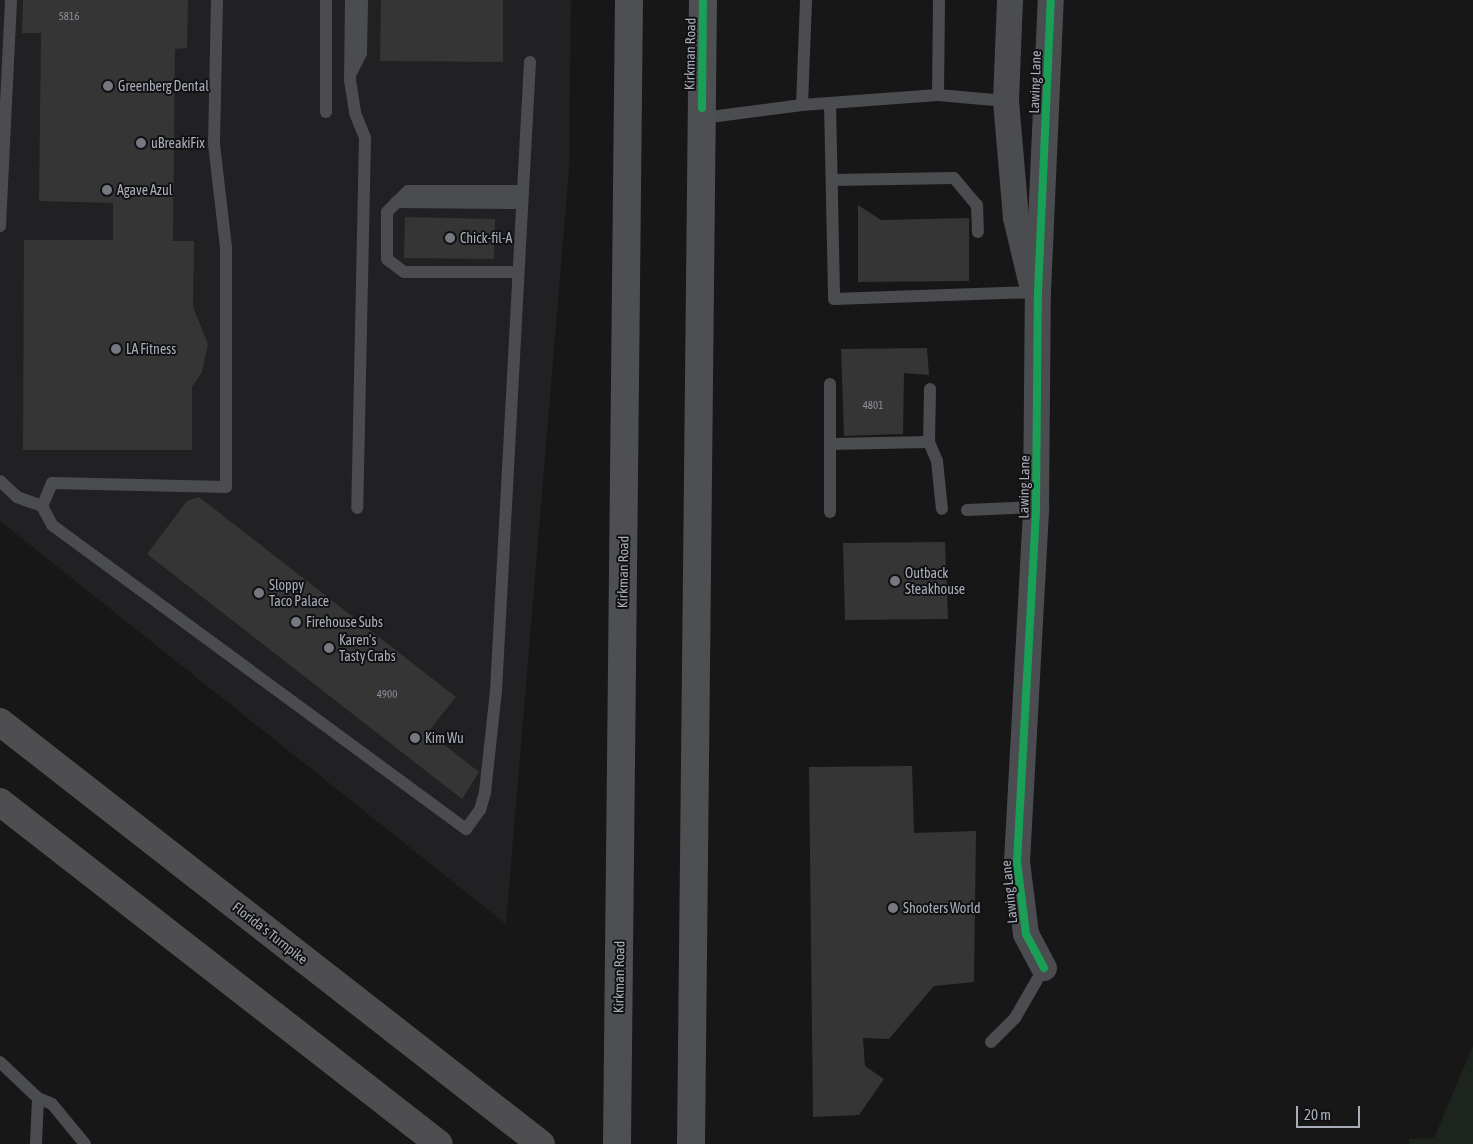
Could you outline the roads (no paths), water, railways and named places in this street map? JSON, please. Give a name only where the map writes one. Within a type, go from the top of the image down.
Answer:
[{"type":"highway","name":"Florida's Turnpike","points":[[0,722],[541,1144]]},
{"type":"highway","points":[[0,802],[438,1144]]},
{"type":"main road","name":"Kirkman Road","points":[[617,1133],[629,0]]},
{"type":"main road","name":"Kirkman Road","points":[[691,1144],[703,0]]},
{"type":"street","name":"Lawing Lane","points":[[1010,0],[1006,101],[1016,218],[1027,273],[1038,292]]},
{"type":"street","name":"Lawing Lane","points":[[1044,968],[1026,934],[1017,862],[1036,507],[1038,292],[1051,0]]},
{"type":"street","points":[[1006,101],[1047,102]]},
{"type":"lane","points":[[0,226],[2,145],[11,0]]},
{"type":"lane","points":[[42,506],[52,483],[226,487],[226,248],[214,144],[217,0]]},
{"type":"lane","points":[[326,0],[326,112]]},
{"type":"lane","points":[[351,0],[350,75],[355,113],[365,138],[358,508]]},
{"type":"lane","points":[[350,75],[361,53],[362,0]]},
{"type":"lane","points":[[802,105],[806,0]]},
{"type":"lane","points":[[938,95],[939,0]]},
{"type":"lane","points":[[0,481],[17,497],[42,506],[52,525],[466,828],[480,810],[485,792],[496,690],[530,62]]},
{"type":"lane","points":[[702,118],[802,105],[938,95],[1006,101]]},
{"type":"lane","points":[[830,103],[834,299],[1038,292]]},
{"type":"lane","points":[[833,180],[954,178],[977,205],[978,232]]},
{"type":"lane","points":[[518,272],[404,272],[387,259],[388,212],[396,202],[523,197]]},
{"type":"lane","points":[[830,384],[830,512]]},
{"type":"lane","points":[[930,389],[929,442],[937,461],[942,509]]},
{"type":"lane","points":[[830,444],[929,442]]},
{"type":"lane","points":[[968,510],[1036,507]]},
{"type":"lane","points":[[991,1042],[1015,1018],[1044,968]]},
{"type":"lane","points":[[0,1062],[38,1098],[52,1104],[85,1144]]},
{"type":"lane","points":[[36,1144],[38,1098]]},
{"type":"place","name":"Greenberg Dental","points":[[108,86]]},
{"type":"place","name":"uBreakiFix","points":[[141,143]]},
{"type":"place","name":"Agave Azul","points":[[107,190]]},
{"type":"place","name":"Chick-fil-A","points":[[450,238]]},
{"type":"place","name":"LA Fitness","points":[[116,349]]},
{"type":"place","name":"Outback Steakhouse","points":[[895,581]]},
{"type":"place","name":"Sloppy Taco Palace","points":[[259,593]]},
{"type":"place","name":"Firehouse Subs","points":[[296,622]]},
{"type":"place","name":"Karen's Tasty Crabs","points":[[329,648]]},
{"type":"place","name":"Kim Wu","points":[[415,738]]},
{"type":"place","name":"Shooters World","points":[[893,908]]}]
